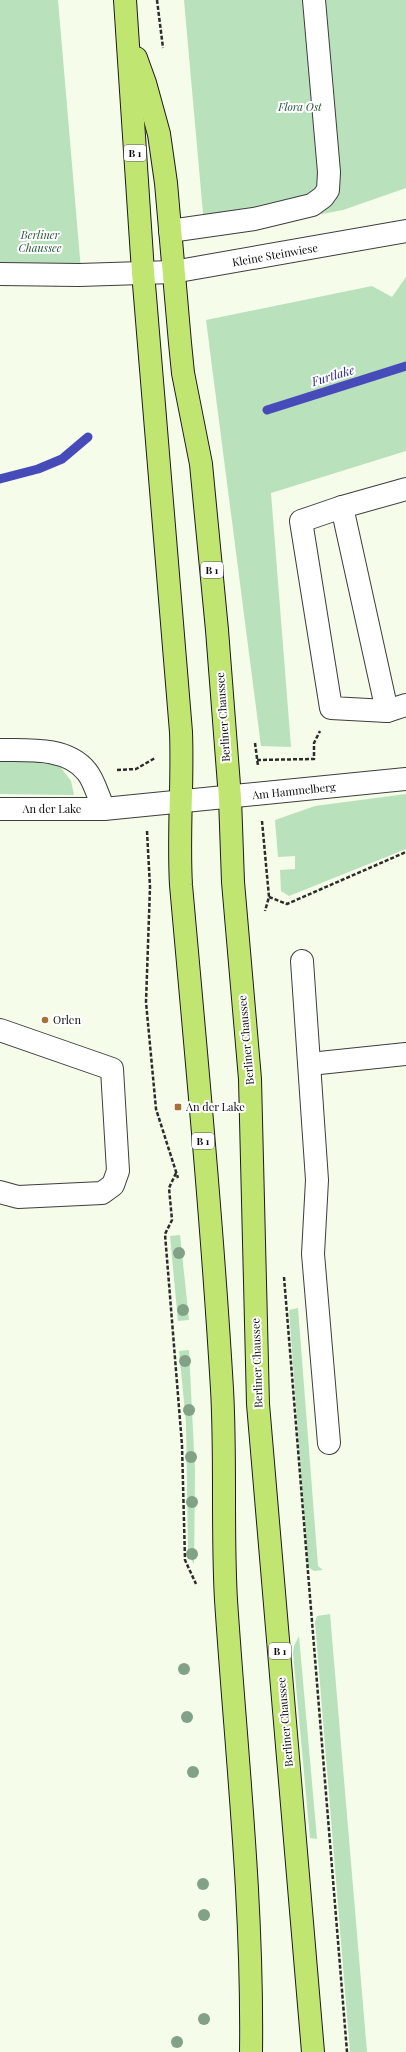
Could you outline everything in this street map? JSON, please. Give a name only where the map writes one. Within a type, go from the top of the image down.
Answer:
[{"type":"main road","name":"Berliner Chaussee","points":[[124,0],[143,272],[181,732],[181,802],[179,846],[180,885],[222,1391],[225,1480],[226,1597],[252,1966],[251,2052]]},
{"type":"main road","name":"Berliner Chaussee","points":[[127,35],[145,83],[159,134],[166,183],[183,373],[201,464],[205,505],[230,798],[233,882],[250,1087],[258,1404],[313,2052]]},
{"type":"street","points":[[170,231],[254,219],[312,205],[326,194],[329,183],[329,172],[314,0]]},
{"type":"street","name":"Kleine Steinwiese","points":[[0,274],[79,275],[173,272],[406,231]]},
{"type":"street","points":[[342,507],[397,708],[332,708],[302,521],[342,507],[406,489]]},
{"type":"street","points":[[0,750],[32,750],[64,755],[88,772],[104,809]]},
{"type":"street","name":"Am Hammelberg","points":[[181,802],[406,779]]},
{"type":"street","name":"An der Lake","points":[[0,809],[104,809],[181,802]]},
{"type":"street","points":[[302,961],[317,1180],[313,1254],[299,1281],[329,1443]]},
{"type":"street","points":[[0,1030],[112,1069],[118,1171],[113,1185],[102,1193],[18,1197],[0,1192]]},
{"type":"street","points":[[310,1064],[406,1054]]},
{"type":"path","points":[[257,760],[314,759],[314,742],[332,708]]},
{"type":"path","points":[[88,772],[136,769],[155,758]]},
{"type":"path","points":[[146,839],[150,887],[154,908]]},
{"type":"path","points":[[269,897],[287,904],[406,852]]},
{"type":"path","points":[[150,887],[146,1002],[155,1102],[180,1186]]},
{"type":"path","points":[[180,1164],[169,1188],[172,1220],[165,1234],[182,1445],[185,1560],[196,1584]]},
{"type":"path","points":[[299,1281],[347,2052]]},
{"type":"green space","name":"Berliner Chaussee","points":[[0,0],[58,0],[82,282],[0,281]]},
{"type":"green space","name":"Flora Ost","points":[[184,0],[406,0],[406,188],[343,210],[205,236]]},
{"type":"green space","points":[[406,277],[406,451],[271,493],[291,747],[261,746],[206,320],[372,286],[392,297]]},
{"type":"green space","points":[[0,762],[41,762],[59,765],[71,781],[74,795],[0,794]]},
{"type":"green space","points":[[406,794],[406,849],[289,896],[281,891],[280,870],[295,869],[295,856],[278,857],[275,820],[315,806]]},
{"type":"green space","points":[[180,1235],[189,1320],[178,1321],[170,1236]]},
{"type":"green space","points":[[298,1308],[318,1566],[323,1570],[314,1571],[308,1567],[289,1310]]},
{"type":"green space","points":[[189,1350],[195,1471],[194,1565],[188,1551],[186,1422],[179,1351]]},
{"type":"green space","points":[[330,1614],[367,2052],[350,2052],[315,1622],[317,1616]]},
{"type":"green space","points":[[299,1636],[317,1839],[310,1838],[293,1653],[294,1646]]},
{"type":"waterway","name":"Furtlake","points":[[267,410],[406,366]]},
{"type":"waterway","name":"Furtlake","points":[[0,479],[38,469],[62,459],[88,437]]},
{"type":"place","name":"Orlen","points":[[45,1020]]},
{"type":"place","name":"An der Lake","points":[[178,1107]]}]
